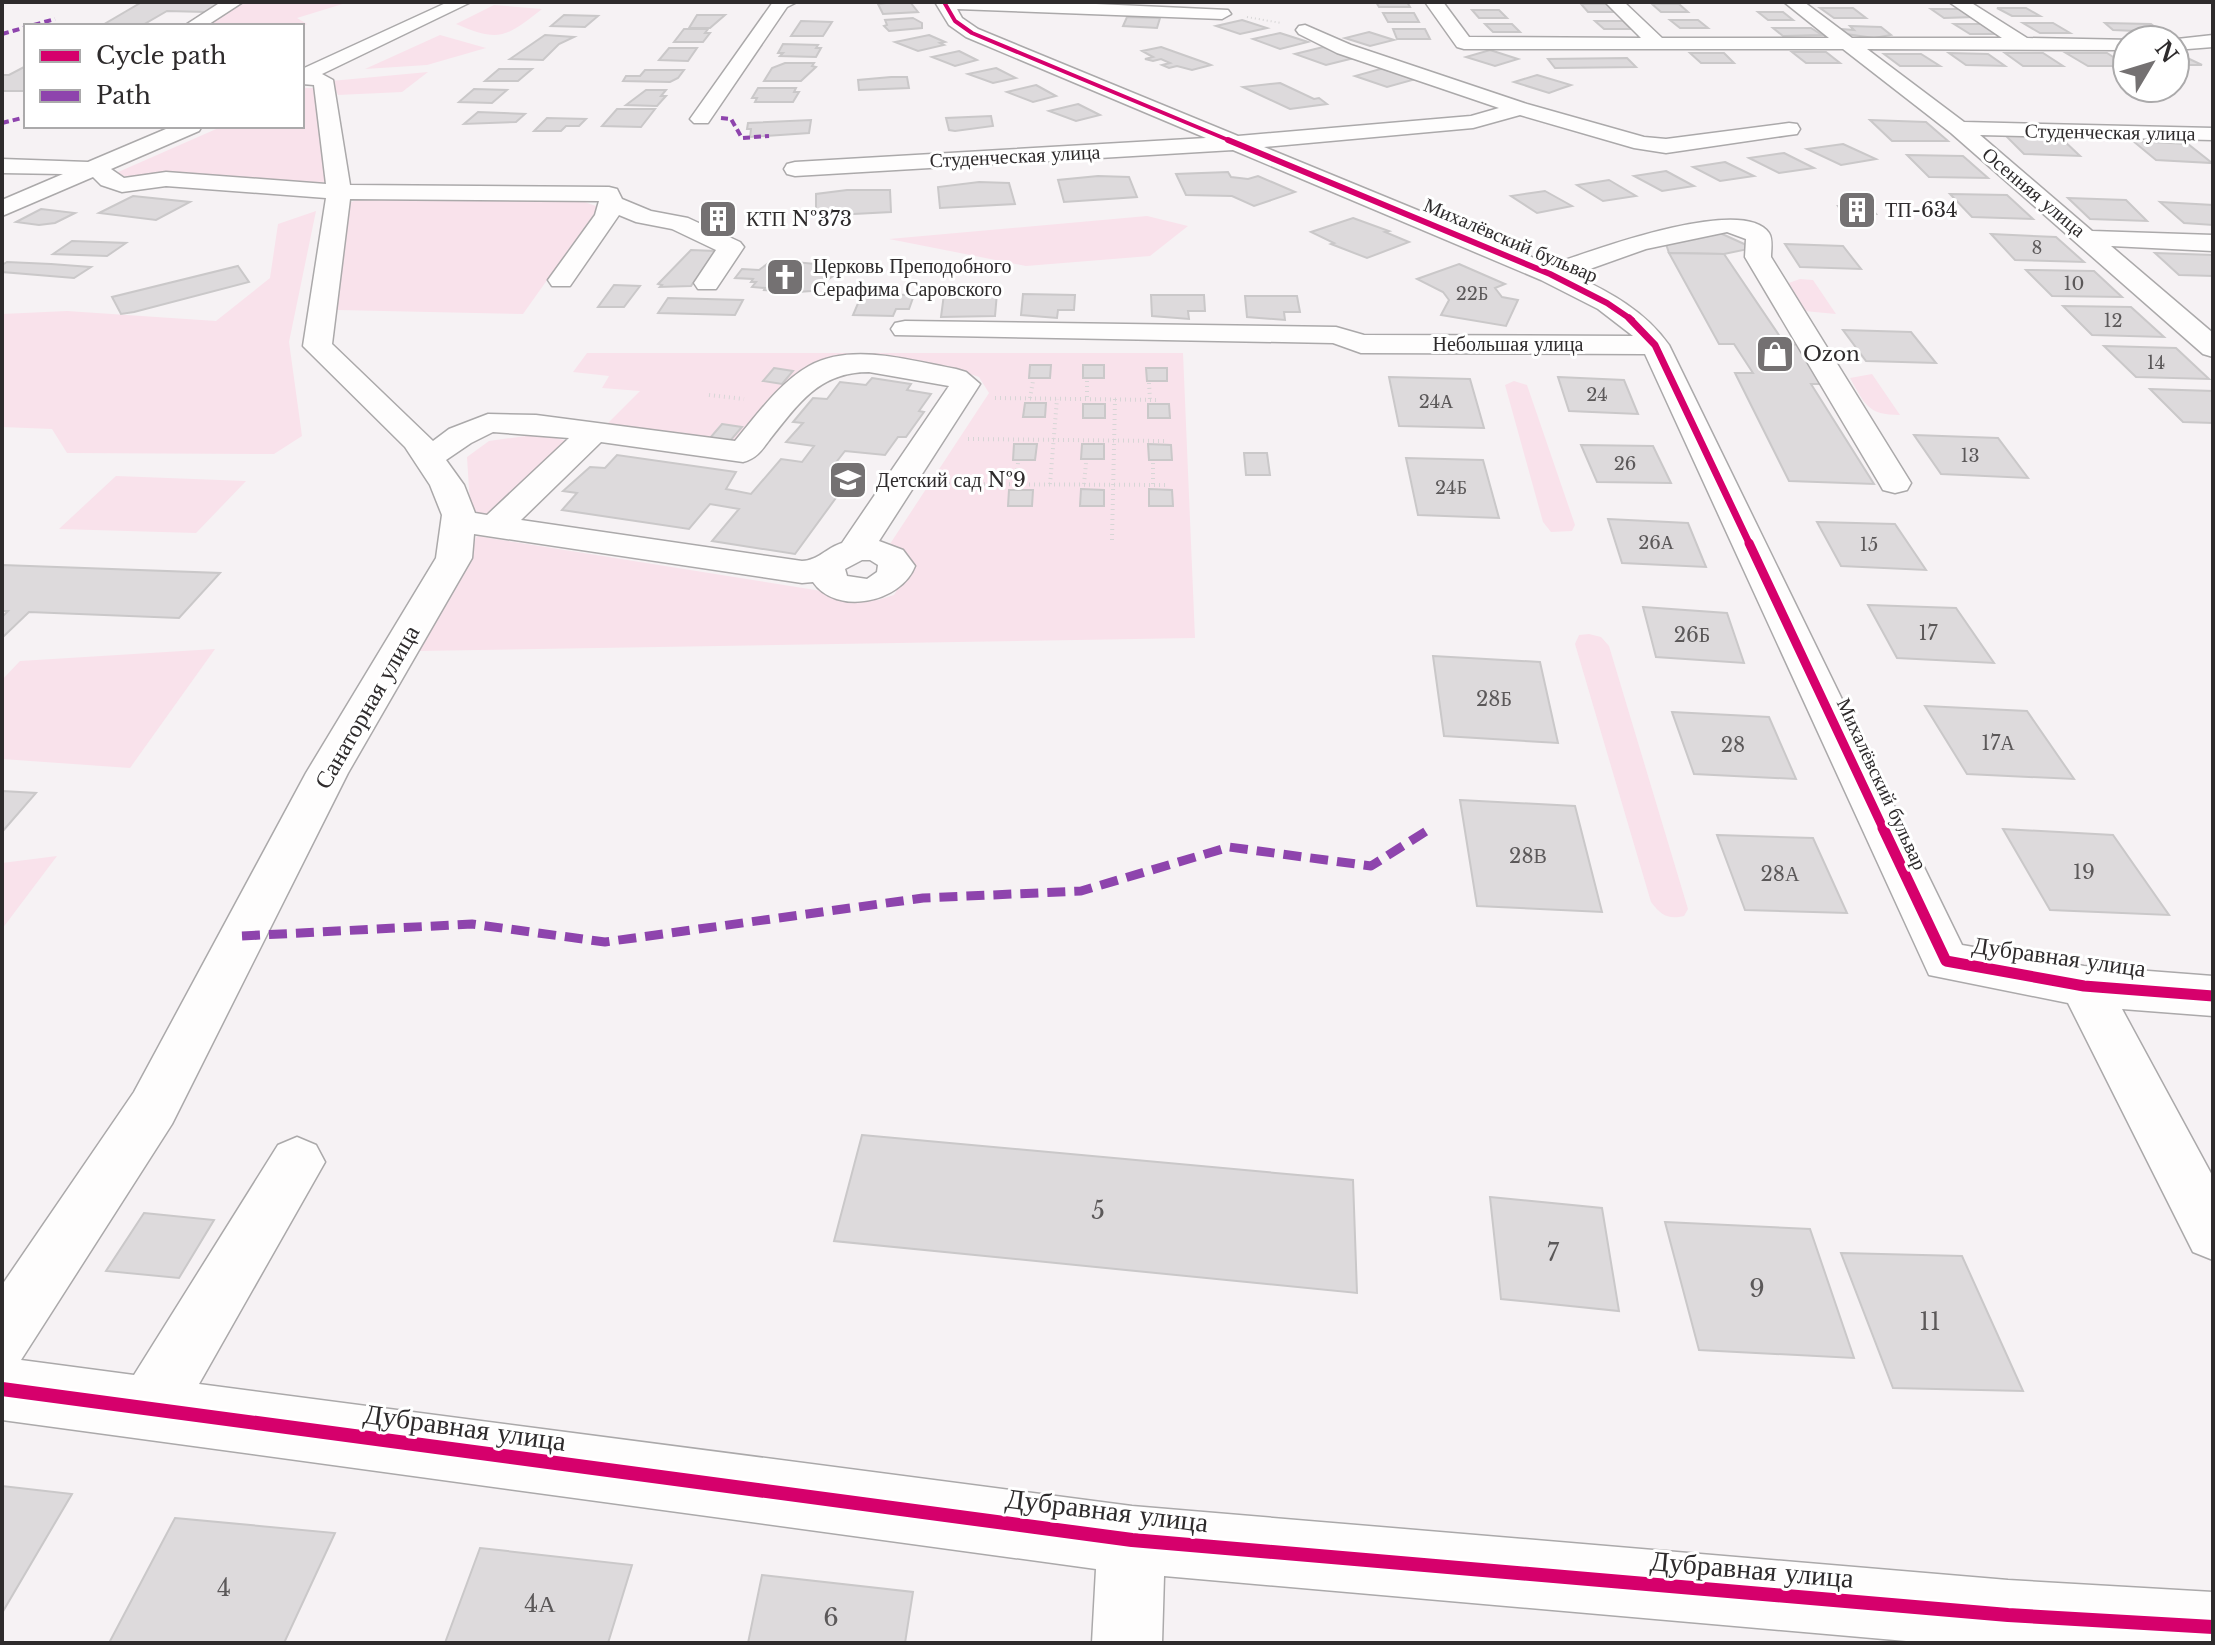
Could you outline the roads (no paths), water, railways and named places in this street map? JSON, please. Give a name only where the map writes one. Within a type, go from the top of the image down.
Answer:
[{"type":"street","points":[[196,24],[234,2]]},
{"type":"street","points":[[304,76],[462,2]]},
{"type":"street","points":[[944,2],[1089,5],[1222,14]]},
{"type":"street","name":"Михалёвский бульвар","points":[[944,2],[961,27],[972,33],[1550,274],[1613,304],[1641,326],[1655,345],[1946,961]]},
{"type":"street","points":[[1434,2],[1457,45],[2111,44]]},
{"type":"street","points":[[1614,2],[1657,43]]},
{"type":"street","name":"Осенняя улица","points":[[1793,2],[1959,128],[2213,348]]},
{"type":"street","points":[[1958,2],[2025,45]]},
{"type":"street","points":[[701,119],[784,3]]},
{"type":"street","points":[[1305,30],[1344,49],[1520,108],[1642,143],[1666,146],[1789,129]]},
{"type":"street","points":[[2191,43],[2213,41]]},
{"type":"street","points":[[315,48],[351,53]]},
{"type":"street","points":[[1394,64],[1422,56]]},
{"type":"street","name":"Санаторная улица","points":[[6,1326],[153,1108],[327,773],[477,524],[417,441],[317,346],[337,213],[338,174],[323,80],[304,77]]},
{"type":"street","name":"Студенческая улица","points":[[795,169],[1235,143],[1473,122],[1520,108]]},
{"type":"street","points":[[2,209],[186,128]]},
{"type":"street","name":"Студенческая улица","points":[[1959,128],[2213,134]]},
{"type":"street","points":[[2,166],[96,167],[109,180],[122,185],[166,179],[338,191],[609,194],[611,203],[607,215],[561,280]]},
{"type":"street","points":[[611,203],[645,217],[679,223],[731,247],[707,283]]},
{"type":"street","points":[[1550,274],[1640,243],[1727,225],[1748,229],[1759,236],[1758,257],[1895,483]]},
{"type":"street","points":[[2088,238],[2213,243]]},
{"type":"street","name":"Небольшая улица","points":[[905,329],[1336,335],[1361,344],[1655,345]]},
{"type":"street","points":[[381,409],[488,423],[536,424],[743,452],[784,404],[821,371],[855,363],[956,378],[965,384],[902,479],[841,560],[802,572],[477,524]]},
{"type":"street","points":[[429,458],[460,436],[488,423]]},
{"type":"street","points":[[477,524],[593,432]]},
{"type":"street","name":"Дубравная улица","points":[[1946,961],[2084,986],[2213,996]]},
{"type":"street","points":[[2084,986],[2213,1233]]},
{"type":"street","points":[[149,1409],[297,1162]]},
{"type":"street","name":"Дубравная улица","points":[[2,1389],[1132,1540],[2013,1629],[2213,1627]]},
{"type":"street","points":[[1127,1643],[1132,1540]]},
{"type":"place","name":"ТП-634","points":[[1857,210]]},
{"type":"place","name":"КТП №373","points":[[718,219]]},
{"type":"place","name":"Церковь Преподобного Серафима Саровского","points":[[785,277]]},
{"type":"place","name":"Ozon","points":[[1775,354]]},
{"type":"place","name":"Детский сад №9","points":[[848,480]]}]
